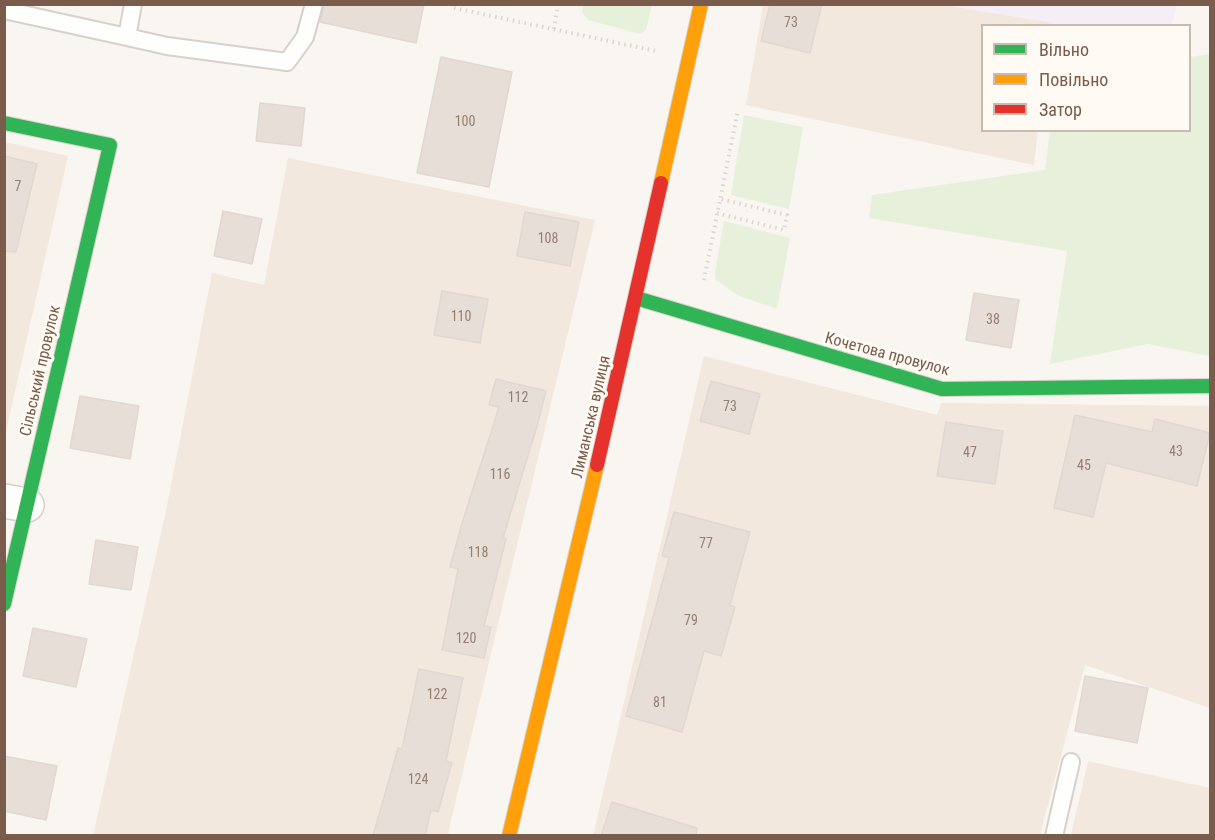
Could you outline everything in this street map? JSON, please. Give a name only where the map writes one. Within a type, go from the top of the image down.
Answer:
[{"type":"street","name":"Лиманська вулиця","points":[[509,836],[577,555],[701,4]]},
{"type":"street","name":"Сільський провулок","points":[[4,123],[110,145],[16,503],[4,604]]},
{"type":"street","name":"Кочетова провулок","points":[[636,298],[942,390],[1210,386]]},
{"type":"lane","points":[[127,37],[133,4]]},
{"type":"lane","points":[[4,10],[167,46],[287,62],[305,37],[314,4]]},
{"type":"lane","points":[[1054,836],[1071,762]]},
{"type":"path","points":[[554,29],[558,4]]},
{"type":"path","points":[[454,8],[689,58]]},
{"type":"path","points":[[704,280],[738,110]]},
{"type":"path","points":[[717,213],[784,230],[787,215],[720,199]]},
{"type":"shaded area","points":[[1177,4],[1172,24],[1059,24],[944,5]]},
{"type":"shaded area","points":[[763,5],[944,5],[1052,22],[1051,24],[981,24],[981,132],[1038,132],[1034,165],[746,105]]},
{"type":"shaded area","points":[[5,142],[68,156],[5,436]]},
{"type":"shaded area","points":[[288,158],[595,220],[448,835],[93,836],[167,506],[212,273],[264,285]]},
{"type":"shaded area","points":[[704,356],[937,415],[941,403],[1210,406],[1210,708],[1085,665],[1040,835],[593,836]]},
{"type":"shaded area","points":[[1088,761],[1210,788],[1210,835],[1071,835]]},
{"type":"green space","points":[[583,5],[652,5],[646,30],[640,34],[588,20],[582,12]]},
{"type":"green space","points":[[1210,54],[1210,356],[1148,344],[1050,364],[1067,251],[869,218],[872,195],[1045,170],[1050,132],[1191,132],[1191,57]]},
{"type":"green space","points":[[744,115],[803,127],[789,209],[731,195]]},
{"type":"green space","points":[[724,221],[790,238],[777,309],[739,296],[716,280],[715,272]]},
{"type":"building","points":[[324,4],[424,4],[416,43],[320,22]]},
{"type":"building","points":[[770,4],[822,4],[810,53],[761,41]]},
{"type":"building","points":[[441,57],[512,72],[489,187],[417,173]]},
{"type":"building","points":[[260,103],[305,108],[301,146],[256,141]]},
{"type":"building","points":[[4,156],[37,164],[16,252],[4,251]]},
{"type":"building","points":[[223,211],[262,219],[252,264],[214,256]]},
{"type":"building","points":[[525,212],[579,222],[570,266],[517,256]]},
{"type":"building","points":[[442,291],[488,299],[480,343],[434,335]]},
{"type":"building","points":[[974,293],[1019,300],[1011,348],[966,340]]},
{"type":"building","points":[[496,379],[546,391],[503,538],[506,539],[484,626],[491,627],[484,658],[442,650],[458,569],[450,567],[499,407],[489,405]]},
{"type":"building","points":[[711,381],[760,394],[749,434],[700,421]]},
{"type":"building","points":[[80,396],[139,406],[130,459],[70,448]]},
{"type":"building","points":[[1075,415],[1152,432],[1155,419],[1210,433],[1197,486],[1106,463],[1093,517],[1054,508]]},
{"type":"building","points":[[946,422],[1003,431],[995,484],[937,476]]},
{"type":"building","points":[[674,512],[750,532],[730,605],[735,607],[721,656],[704,651],[682,732],[626,716],[669,558],[662,556]]},
{"type":"building","points":[[96,540],[138,547],[131,590],[89,584]]},
{"type":"building","points":[[33,628],[87,639],[76,687],[23,676]]},
{"type":"building","points":[[419,669],[463,678],[446,761],[452,763],[438,812],[431,810],[425,836],[373,836],[398,748],[402,749]]},
{"type":"building","points":[[1085,676],[1148,688],[1137,743],[1075,731]]},
{"type":"building","points":[[4,756],[57,766],[46,820],[4,811]]},
{"type":"building","points":[[612,802],[697,828],[696,836],[601,836]]},
{"type":"traffic: fast","points":[[4,123],[110,145],[4,604]]},
{"type":"traffic: fast","points":[[636,298],[942,389],[1210,386]]},
{"type":"traffic: slow","points":[[661,183],[701,4]]},
{"type":"traffic: slow","points":[[509,836],[597,465]]},
{"type":"traffic: jam","points":[[597,465],[661,183]]}]
